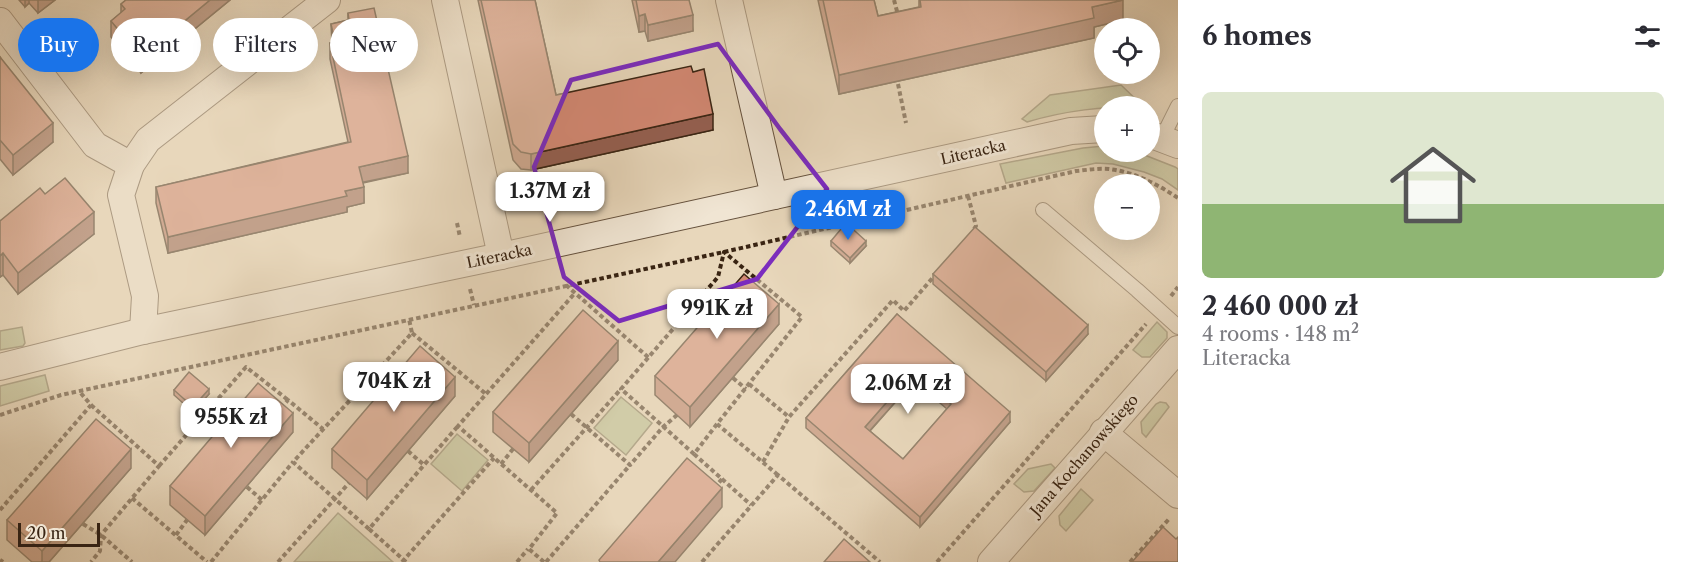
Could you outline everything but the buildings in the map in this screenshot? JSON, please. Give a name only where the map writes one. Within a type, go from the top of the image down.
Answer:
[{"type":"street","points":[[142,330],[145,296],[121,195],[131,165],[148,140],[327,0]]},
{"type":"street","points":[[445,0],[501,256]]},
{"type":"street","points":[[729,0],[774,196]]},
{"type":"street","points":[[0,21],[95,145],[131,165]]},
{"type":"street","name":"Literacka","points":[[0,367],[142,330],[501,256],[1071,131],[1094,130]]},
{"type":"street","name":"Jana Kochanowskiego","points":[[991,562],[1178,349]]},
{"type":"street","points":[[1103,432],[1175,505]]},
{"type":"lane","points":[[1163,139],[1178,106]]},
{"type":"lane","points":[[1043,210],[1178,327]]},
{"type":"path","points":[[894,0],[897,16],[894,24]]},
{"type":"path","points":[[897,16],[906,14]]},
{"type":"path","points":[[898,84],[906,123]]},
{"type":"path","points":[[0,415],[79,391],[724,252],[1076,171],[1108,169],[1135,176],[1161,187],[1178,198]]},
{"type":"path","points":[[968,196],[976,226],[969,235]]},
{"type":"path","points":[[694,454],[802,317],[724,252]]},
{"type":"path","points":[[531,490],[649,358],[717,277],[724,252]]},
{"type":"path","points":[[763,462],[789,417],[893,300],[904,311],[940,268]]},
{"type":"path","points":[[566,285],[649,358]]},
{"type":"path","points":[[937,562],[1178,287]]},
{"type":"path","points":[[369,529],[575,293]]},
{"type":"path","points":[[772,305],[779,298]]},
{"type":"path","points":[[409,319],[412,333],[486,394]]},
{"type":"path","points":[[610,338],[617,330]]},
{"type":"path","points":[[132,498],[209,562],[293,462],[412,333]]},
{"type":"path","points":[[244,355],[246,367],[323,429]]},
{"type":"path","points":[[91,562],[100,551],[101,535],[246,367]]},
{"type":"path","points":[[448,376],[454,368]]},
{"type":"path","points":[[733,378],[746,389]]},
{"type":"path","points":[[749,384],[789,417]]},
{"type":"path","points":[[621,389],[751,506]]},
{"type":"path","points":[[79,391],[90,405],[159,466]]},
{"type":"path","points":[[274,416],[288,400]]},
{"type":"path","points":[[1,507],[90,405]]},
{"type":"path","points":[[570,414],[630,465]]},
{"type":"path","points":[[529,549],[545,562],[663,427],[677,415]]},
{"type":"path","points":[[717,424],[879,562]]},
{"type":"path","points":[[458,426],[557,513],[518,562]]},
{"type":"path","points":[[123,448],[130,440]]},
{"type":"path","points":[[501,464],[513,449]]},
{"type":"path","points":[[408,451],[424,465]]},
{"type":"path","points":[[293,462],[404,561],[494,458]]},
{"type":"path","points":[[702,562],[778,476]]},
{"type":"path","points":[[708,495],[722,480]]},
{"type":"path","points":[[278,562],[348,483]]},
{"type":"path","points":[[247,487],[262,500]]},
{"type":"path","points":[[1130,562],[1175,505]]},
{"type":"path","points":[[176,535],[187,520]]},
{"type":"path","points":[[83,524],[101,535],[132,562]]},
{"type":"highlighted area","points":[[718,44],[827,189],[757,279],[619,321],[564,277],[534,167],[571,80]]},
{"type":"green space","points":[[1121,85],[1133,96],[1094,96],[1094,109],[1027,122],[1022,119],[1050,95]]},
{"type":"green space","points":[[1094,147],[1094,162],[1160,161],[1175,167],[1178,169],[1178,190],[1160,178],[1160,174],[1149,174],[1113,164],[1096,163],[1006,183],[1000,164]]},
{"type":"green space","points":[[1157,322],[1167,332],[1167,338],[1150,357],[1142,357],[1133,350]]},
{"type":"green space","points":[[22,327],[25,343],[23,346],[0,350],[0,331]]},
{"type":"green space","points":[[45,375],[49,391],[0,406],[0,386]]},
{"type":"green space","points":[[621,397],[652,423],[626,455],[594,428]]},
{"type":"green space","points":[[1160,402],[1166,403],[1169,407],[1146,437],[1142,433],[1141,422]]},
{"type":"green space","points":[[457,434],[488,460],[462,491],[431,464]]},
{"type":"green space","points":[[1051,464],[1055,468],[1034,491],[1024,492],[1014,484],[1028,469]]},
{"type":"green space","points":[[1081,489],[1093,500],[1066,531],[1060,525],[1059,516]]},
{"type":"green space","points":[[338,513],[393,562],[294,562]]}]
